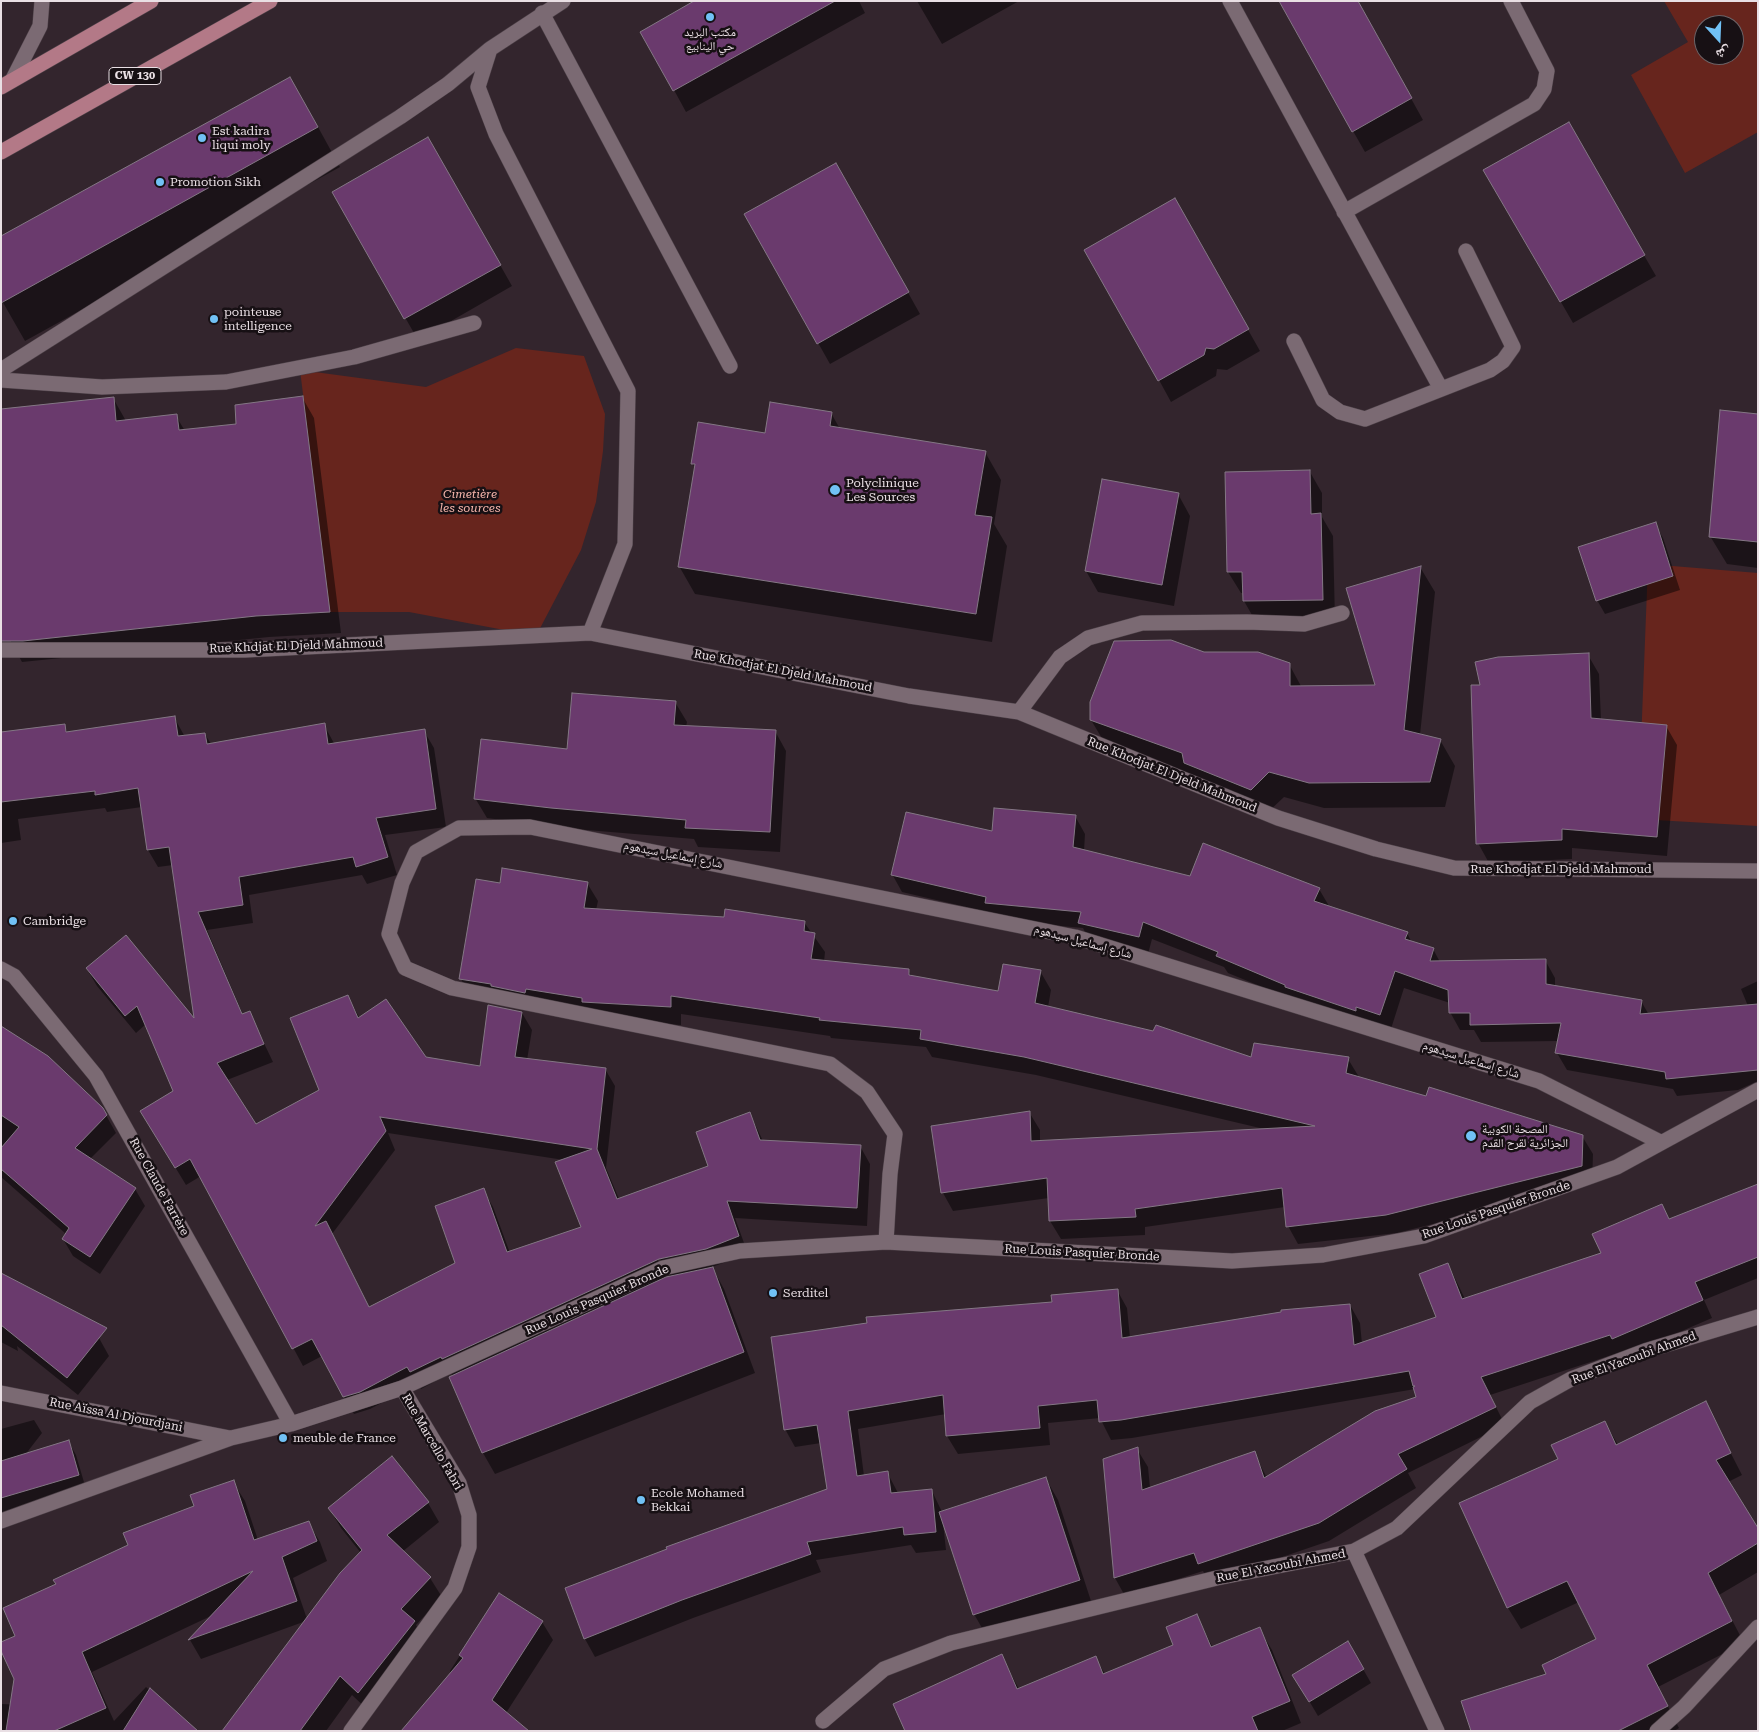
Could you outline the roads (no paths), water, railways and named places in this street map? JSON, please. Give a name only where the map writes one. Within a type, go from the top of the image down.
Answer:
[{"type":"main road","points":[[7,83],[151,1]]},
{"type":"main road","name":"CW 130","points":[[1,152],[270,1]]},
{"type":"street","points":[[7,83],[40,26],[42,1]]},
{"type":"street","points":[[1,370],[400,117],[448,84],[490,49],[542,13],[563,1]]},
{"type":"street","points":[[1230,1],[1441,389]]},
{"type":"street","points":[[1344,212],[1534,104],[1544,89],[1546,71],[1511,1]]},
{"type":"street","points":[[542,13],[730,366]]},
{"type":"street","points":[[490,49],[478,87],[496,134],[628,391],[625,544],[590,633]]},
{"type":"street","points":[[1294,340],[1323,400],[1340,412],[1365,418],[1490,370],[1503,360],[1513,347],[1466,251]]},
{"type":"street","points":[[1,380],[102,387],[226,382],[354,357],[474,323]]},
{"type":"street","points":[[1019,712],[1060,657],[1088,638],[1142,623],[1247,622],[1304,624],[1342,613]]},
{"type":"street","name":"Rue Khdjat El Djeld Mahmoud","points":[[1,650],[245,650],[590,633]]},
{"type":"street","name":"Rue Khodjat El Djeld Mahmoud","points":[[590,633],[909,696],[1019,712],[1278,818],[1376,849],[1454,868],[1758,871]]},
{"type":"street","name":"شارع إسماعيل سيدهوم","points":[[886,1242],[890,1174],[895,1134],[867,1092],[830,1064],[452,988],[405,968],[389,934],[402,883],[416,852],[459,828],[530,827],[1075,938],[1539,1081],[1660,1142]]},
{"type":"street","name":"Rue Claude Farrère","points":[[1,969],[14,976],[96,1076],[291,1424]]},
{"type":"street","name":"Rue Louis Pasquier Bronde","points":[[402,1388],[663,1268],[740,1251],[886,1242],[1232,1261],[1323,1255],[1424,1236],[1617,1167],[1758,1090]]},
{"type":"street","name":"Rue El Yacoubi Ahmed","points":[[823,1721],[884,1668],[951,1643],[1217,1578],[1354,1551],[1397,1528],[1530,1402],[1571,1379],[1645,1351],[1758,1317]]},
{"type":"street","name":"Rue Marcello Fabri","points":[[1,1521],[232,1438],[291,1424],[402,1388],[459,1482],[469,1515],[469,1547],[455,1588],[351,1731]]},
{"type":"street","name":"Rue Aïssa Al Djourdjani","points":[[1,1393],[232,1438]]},
{"type":"street","points":[[1354,1551],[1437,1731]]},
{"type":"street","points":[[1657,1731],[1684,1707],[1758,1626]]},
{"type":"place","name":"مكتب البريد حي الينابيع","points":[[710,17]]},
{"type":"place","name":"Est kadira liqui moly","points":[[202,138]]},
{"type":"place","name":"Promotion Sikh","points":[[160,182]]},
{"type":"place","name":"pointeuse intelligence","points":[[214,319]]},
{"type":"place","name":"Polyclinique Les Sources","points":[[835,490]]},
{"type":"place","name":"Cambridge","points":[[13,921]]},
{"type":"place","name":"المصحة الكوبية الجزائرية لقرح القدم","points":[[1471,1136]]},
{"type":"place","name":"Serditel","points":[[773,1293]]},
{"type":"place","name":"meuble de France","points":[[283,1438]]},
{"type":"place","name":"Ecole Mohamed Bekkai","points":[[641,1500]]},
{"type":"park label","name":"Cimetière les sources","points":[[470,501]]}]
